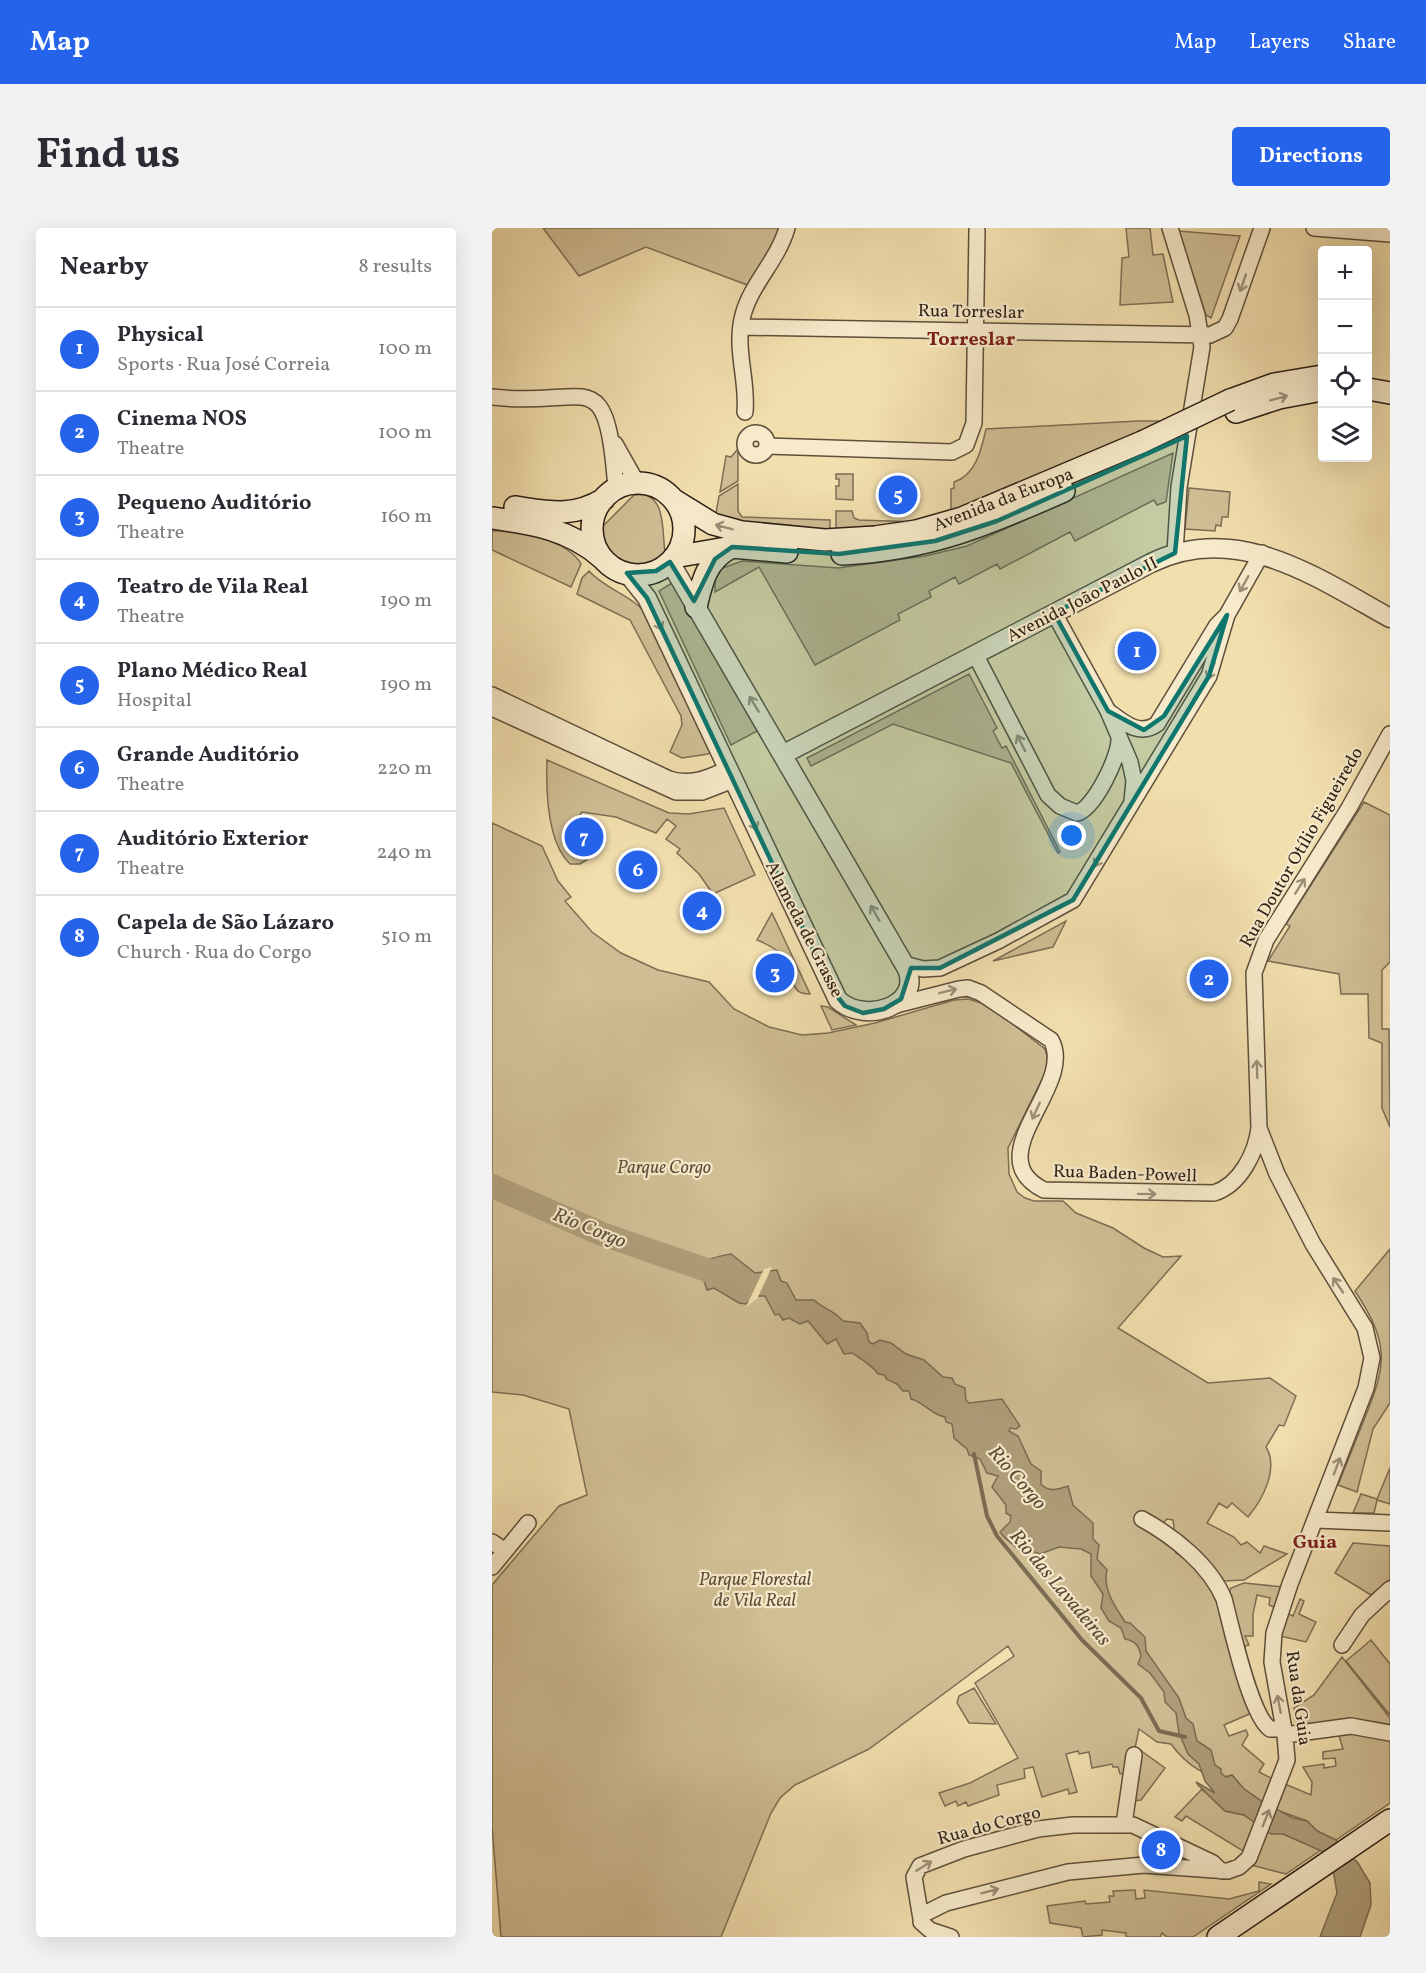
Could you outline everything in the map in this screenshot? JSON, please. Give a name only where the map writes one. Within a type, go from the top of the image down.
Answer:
[{"type":"main road","name":"Avenida da Europa","points":[[672,560],[732,548],[839,554],[876,552],[935,542],[997,521],[1274,384],[1318,377]]},
{"type":"main road","points":[[1372,377],[1390,380]]},
{"type":"main road","points":[[1372,390],[1390,393]]},
{"type":"main road","name":"Avenida da Europa","points":[[1233,406],[1318,391]]},
{"type":"main road","name":"Avenida da Europa","points":[[674,500],[713,524],[742,532],[825,540],[875,537],[916,531],[962,518],[1145,448]]},
{"type":"main road","points":[[492,503],[571,513],[588,508],[610,494],[637,483],[663,490],[674,500],[684,522],[681,546],[672,560],[657,571],[642,575],[627,573],[604,560],[584,543],[559,530],[492,518]]},
{"type":"main road","points":[[604,560],[597,550],[592,528],[598,508],[610,494]]},
{"type":"main road","points":[[696,607],[708,567],[715,559],[732,548]]},
{"type":"main road","points":[[1218,1937],[1390,1820]]},
{"type":"street","points":[[745,412],[738,351],[741,327],[748,303],[777,252],[787,228]]},
{"type":"street","points":[[1170,228],[1197,315],[1201,336],[1200,366],[1177,496],[1175,553]]},
{"type":"street","points":[[1201,336],[1217,332],[1226,326],[1262,228]]},
{"type":"street","points":[[1314,228],[1390,234]]},
{"type":"street","points":[[767,446],[940,452],[962,450],[970,439],[974,423],[977,231]]},
{"type":"street","name":"Rua Torreslar","points":[[741,327],[1201,336]]},
{"type":"street","points":[[492,396],[587,397],[595,400],[603,409],[612,439],[637,483]]},
{"type":"street","points":[[610,494],[612,439]]},
{"type":"street","name":"Avenida João Paulo II","points":[[784,754],[1054,613],[1175,553],[1222,547],[1262,553],[1306,572],[1390,618]]},
{"type":"street","points":[[904,964],[923,969],[940,968],[1007,937],[1070,903],[1209,676],[1227,615],[1262,553]]},
{"type":"street","points":[[672,560],[696,607],[784,754],[909,973],[908,986],[900,999],[892,1006]]},
{"type":"street","name":"Alameda de Grasse","points":[[627,573],[647,598],[838,1000],[854,1011],[863,1013],[892,1006]]},
{"type":"street","points":[[1054,613],[1108,711],[1134,774],[1134,789],[1129,809]]},
{"type":"street","points":[[1108,711],[1139,730],[1148,729],[1157,724],[1217,625],[1227,615]]},
{"type":"street","points":[[975,654],[1048,795],[1067,810],[1077,813],[1084,811],[1113,764],[1119,740]]},
{"type":"street","points":[[492,695],[677,781],[698,781],[731,775]]},
{"type":"street","points":[[492,708],[676,792],[702,792],[731,775]]},
{"type":"street","name":"Rua Doutor Otílio Figueiredo","points":[[1316,1520],[1369,1379],[1371,1350],[1360,1319],[1313,1244],[1277,1174],[1259,1128],[1254,982],[1258,956],[1390,734]]},
{"type":"street","name":"Rua Baden-Powell","points":[[892,1006],[968,988],[981,993],[1051,1040],[1055,1053],[1054,1072],[1024,1136],[1020,1152],[1027,1175],[1044,1190],[1214,1193],[1227,1188],[1242,1171],[1253,1151],[1259,1128]]},
{"type":"street","points":[[1142,1519],[1172,1538],[1217,1586],[1224,1599],[1248,1687],[1261,1717],[1270,1729],[1285,1732],[1351,1726],[1390,1733]]},
{"type":"street","points":[[1316,1520],[1390,1523]]},
{"type":"street","name":"Rua da Guia","points":[[1222,1871],[1239,1868],[1251,1854],[1287,1760],[1285,1732],[1273,1672],[1272,1643],[1285,1600],[1316,1520]]},
{"type":"street","points":[[492,1567],[528,1523]]},
{"type":"street","points":[[492,1542],[505,1551]]},
{"type":"street","points":[[1342,1645],[1362,1615],[1390,1589]]},
{"type":"street","points":[[1124,1824],[1134,1755]]},
{"type":"street","name":"Rua do Corgo","points":[[921,1920],[914,1877],[916,1870],[924,1864],[964,1849],[1026,1832],[1073,1825],[1124,1824],[1143,1828],[1213,1863],[1222,1871]]},
{"type":"street","points":[[951,1937],[930,1930],[921,1920],[924,1913],[938,1906],[1068,1872],[1144,1865],[1222,1871]]},
{"type":"highlighted area","points":[[1187,436],[1175,553],[1054,613],[1108,711],[1144,730],[1164,716],[1227,615],[1209,676],[1073,900],[940,968],[911,968],[901,999],[884,1009],[863,1013],[845,1006],[832,990],[647,598],[627,573],[656,571],[670,562],[694,601],[715,559],[732,547],[839,554],[935,541],[997,521]]},
{"type":"green space","points":[[543,228],[781,228],[750,286],[646,247],[579,276]]},
{"type":"green space","points":[[1126,228],[1150,228],[1153,255],[1163,254],[1173,302],[1120,305],[1122,258],[1129,257]]},
{"type":"green space","points":[[1178,231],[1240,236],[1211,318],[1206,315]]},
{"type":"green space","points":[[1165,421],[951,512],[951,489],[954,488],[954,482],[962,478],[973,467],[986,429]]},
{"type":"green space","points":[[738,449],[738,481],[720,492],[726,456],[731,457]]},
{"type":"green space","points":[[1173,453],[1166,502],[1157,505],[1154,500],[1075,541],[1070,532],[1000,569],[997,564],[959,584],[955,577],[929,591],[931,597],[898,614],[900,620],[815,665],[759,567],[715,592],[715,578],[720,569],[742,561],[838,568],[925,556],[967,546]]},
{"type":"green space","points":[[836,474],[853,474],[853,500],[836,499],[836,486],[839,486],[839,479],[836,479]]},
{"type":"green space","points":[[738,484],[738,511],[742,517],[830,520],[830,533],[715,519],[719,496]]},
{"type":"green space","points":[[1189,488],[1230,492],[1228,517],[1222,517],[1221,526],[1216,525],[1215,531],[1185,529]]},
{"type":"green space","points":[[634,495],[645,495],[658,505],[663,524],[665,554],[645,568],[634,568],[614,560],[602,540],[601,528]]},
{"type":"green space","points":[[836,511],[852,511],[854,518],[859,520],[918,522],[836,533]]},
{"type":"green space","points":[[492,531],[528,534],[566,549],[581,564],[571,587],[492,550]]},
{"type":"green space","points":[[589,571],[644,611],[711,751],[708,754],[682,758],[670,752],[682,725],[681,716],[630,620],[577,594],[582,578]]},
{"type":"green space","points":[[675,581],[761,729],[731,745],[659,591]]},
{"type":"green space","points":[[969,674],[997,728],[993,731],[1002,748],[1006,746],[1060,852],[1058,853],[1011,763],[893,724],[811,766],[807,758]]},
{"type":"green space","points":[[547,760],[669,813],[689,814],[724,808],[755,875],[713,894],[699,874],[677,853],[680,849],[666,839],[676,826],[667,819],[656,833],[616,817],[582,812],[568,831],[578,858],[588,859],[580,864],[570,864],[562,854],[552,829],[548,800]]},
{"type":"green space","points":[[1364,802],[1390,815],[1390,962],[1382,970],[1382,1029],[1389,1029],[1390,1127],[1382,1108],[1382,1043],[1369,1038],[1368,994],[1341,994],[1339,974],[1268,961],[1290,926],[1286,924]]},
{"type":"green space","points":[[492,823],[542,846],[558,881],[571,897],[565,901],[592,932],[621,953],[658,970],[709,982],[734,1009],[769,1027],[802,1035],[828,1033],[875,1023],[954,1000],[968,999],[988,1005],[1045,1049],[1048,1060],[1046,1071],[1008,1148],[1009,1174],[1017,1192],[1034,1201],[1063,1201],[1076,1213],[1113,1228],[1163,1257],[1181,1256],[1118,1328],[1208,1383],[1270,1378],[1296,1396],[1284,1426],[1279,1425],[1266,1447],[1270,1455],[1270,1474],[1264,1492],[1254,1510],[1248,1517],[1232,1503],[1227,1508],[1219,1503],[1207,1523],[1234,1537],[1241,1545],[1247,1542],[1260,1553],[1264,1546],[1287,1554],[1244,1580],[1224,1581],[1175,1537],[1173,1520],[1167,1519],[1156,1530],[1177,1550],[1176,1553],[1186,1559],[1213,1588],[1254,1712],[1224,1725],[1229,1736],[1246,1730],[1248,1735],[1242,1745],[1264,1764],[1259,1772],[1273,1779],[1263,1802],[1244,1789],[1232,1775],[1224,1777],[1206,1774],[1183,1758],[1171,1744],[1157,1742],[1139,1729],[1130,1772],[1120,1774],[1118,1767],[1113,1767],[1112,1764],[1092,1768],[1089,1752],[1079,1754],[1078,1751],[1066,1754],[1077,1792],[1069,1794],[1068,1789],[1042,1797],[1033,1767],[1024,1769],[1025,1778],[997,1785],[999,1795],[968,1806],[966,1802],[958,1806],[956,1801],[945,1806],[939,1793],[970,1783],[1018,1758],[975,1683],[1014,1656],[1008,1646],[869,1749],[795,1785],[780,1798],[771,1813],[721,1937],[501,1937],[492,1826],[492,1585],[559,1506],[587,1495],[569,1409],[523,1395],[492,1392]]},
{"type":"green space","points":[[772,913],[810,994],[796,989],[792,979],[796,970],[788,960],[774,948],[757,940]]},
{"type":"green space","points":[[1066,921],[1053,947],[993,961]]},
{"type":"green space","points":[[821,1006],[828,1007],[856,1025],[832,1030]]},
{"type":"green space","points":[[1390,1249],[1390,1403],[1373,1429],[1357,1492],[1338,1485],[1372,1401],[1380,1369],[1381,1354],[1374,1326],[1355,1291]]},
{"type":"green space","points":[[1390,1468],[1390,1504],[1377,1500],[1374,1513],[1353,1513],[1361,1494],[1377,1499]]},
{"type":"green space","points":[[1353,1543],[1390,1546],[1390,1579],[1371,1595],[1335,1573]]},
{"type":"green space","points":[[1244,1583],[1283,1587],[1276,1608],[1269,1605],[1270,1598],[1257,1595],[1253,1614],[1253,1636],[1245,1636],[1249,1645],[1245,1646],[1247,1666],[1228,1596],[1231,1588]]},
{"type":"green space","points":[[1300,1599],[1304,1601],[1299,1614],[1316,1622],[1306,1642],[1276,1635],[1285,1612],[1293,1616]]},
{"type":"green space","points":[[1371,1640],[1390,1664],[1390,1715],[1346,1661]]},
{"type":"green space","points":[[1342,1657],[1390,1718],[1390,1725],[1364,1723],[1298,1731],[1294,1708],[1314,1695]]},
{"type":"green space","points":[[974,1688],[996,1724],[969,1723],[957,1703],[959,1696]]},
{"type":"green space","points":[[1337,1729],[1390,1736],[1390,1803],[1336,1840],[1317,1831],[1307,1821],[1274,1809],[1285,1784],[1311,1795],[1312,1782],[1303,1767],[1324,1764],[1324,1768],[1336,1766],[1335,1758],[1323,1759],[1323,1752],[1343,1749]]},
{"type":"green space","points":[[1140,1750],[1165,1768],[1141,1800],[1129,1801]]},
{"type":"green space","points":[[1202,1789],[1225,1811],[1244,1815],[1255,1822],[1243,1851],[1186,1816],[1182,1821],[1175,1817]]},
{"type":"green space","points":[[1265,1831],[1283,1834],[1321,1850],[1286,1874],[1251,1865]]},
{"type":"green space","points":[[1259,1882],[1271,1884],[1193,1937],[1167,1937],[1162,1933],[1160,1937],[1126,1937],[1126,1933],[1102,1930],[1102,1935],[1083,1937],[1081,1928],[1050,1923],[1047,1906],[1085,1901],[1086,1904],[1110,1902],[1109,1896],[1114,1896],[1113,1891],[1135,1890],[1136,1899],[1145,1898],[1144,1890],[1229,1899],[1259,1891]]},
{"type":"water","points":[[731,1254],[755,1273],[777,1270],[781,1281],[787,1283],[796,1300],[814,1300],[843,1321],[860,1323],[867,1333],[869,1342],[873,1344],[880,1340],[891,1343],[906,1354],[924,1360],[943,1377],[952,1378],[955,1384],[965,1388],[966,1400],[969,1403],[1002,1399],[1020,1426],[1016,1429],[1010,1428],[1009,1431],[1018,1436],[1031,1464],[1041,1471],[1041,1484],[1051,1489],[1068,1486],[1073,1505],[1093,1523],[1093,1539],[1099,1545],[1097,1559],[1107,1570],[1106,1584],[1114,1604],[1125,1622],[1130,1623],[1145,1637],[1146,1651],[1179,1698],[1186,1718],[1193,1724],[1197,1741],[1211,1750],[1215,1765],[1221,1769],[1221,1773],[1226,1777],[1232,1775],[1244,1789],[1263,1802],[1293,1818],[1307,1821],[1317,1831],[1336,1840],[1358,1863],[1370,1883],[1371,1905],[1360,1937],[1320,1937],[1337,1893],[1332,1863],[1324,1852],[1283,1834],[1271,1834],[1244,1815],[1225,1811],[1198,1785],[1196,1782],[1215,1793],[1205,1781],[1199,1764],[1188,1754],[1179,1733],[1176,1713],[1165,1702],[1164,1692],[1150,1673],[1138,1664],[1141,1656],[1138,1646],[1125,1639],[1121,1628],[1109,1621],[1101,1608],[1103,1594],[1091,1576],[1091,1554],[1081,1549],[1059,1547],[1040,1554],[1025,1549],[1020,1551],[1000,1532],[1010,1522],[1011,1516],[1006,1513],[1006,1505],[992,1487],[998,1476],[987,1473],[980,1459],[969,1455],[967,1449],[954,1438],[952,1424],[946,1422],[945,1417],[911,1399],[909,1391],[903,1391],[897,1384],[886,1379],[885,1375],[878,1374],[852,1353],[844,1354],[836,1339],[827,1344],[808,1321],[800,1324],[789,1318],[783,1320],[779,1314],[775,1315],[765,1296],[757,1296],[746,1304],[739,1303],[714,1288],[707,1290],[700,1269],[702,1265],[713,1258]]},
{"type":"pier","points":[[772,1267],[757,1299],[746,1307],[764,1269]]},
{"type":"waterway","name":"Rio Corgo","points":[[492,1186],[602,1234],[730,1278]]},
{"type":"waterway","name":"Rio das Lavadeiras","points":[[974,1454],[987,1516],[997,1536],[1082,1640],[1141,1698],[1159,1731],[1185,1737]]},
{"type":"place","name":"Plano Médico Real","points":[[898,495]]},
{"type":"place","name":"Physical","points":[[1137,651]]},
{"type":"place","name":"Auditório Exterior","points":[[584,837]]},
{"type":"place","name":"Grande Auditório","points":[[638,870]]},
{"type":"place","name":"Teatro de Vila Real","points":[[702,911]]},
{"type":"place","name":"Pequeno Auditório","points":[[775,973]]},
{"type":"place","name":"Cinema NOS","points":[[1209,979]]},
{"type":"place","name":"Capela de São Lázaro","points":[[1161,1850]]},
{"type":"district","name":"Torreslar","points":[[971,338]]},
{"type":"district","name":"Guia","points":[[1315,1541]]},
{"type":"park label","name":"Parque Corgo","points":[[664,1167]]},
{"type":"park label","name":"Parque Florestal de Vila Real","points":[[755,1589]]}]
